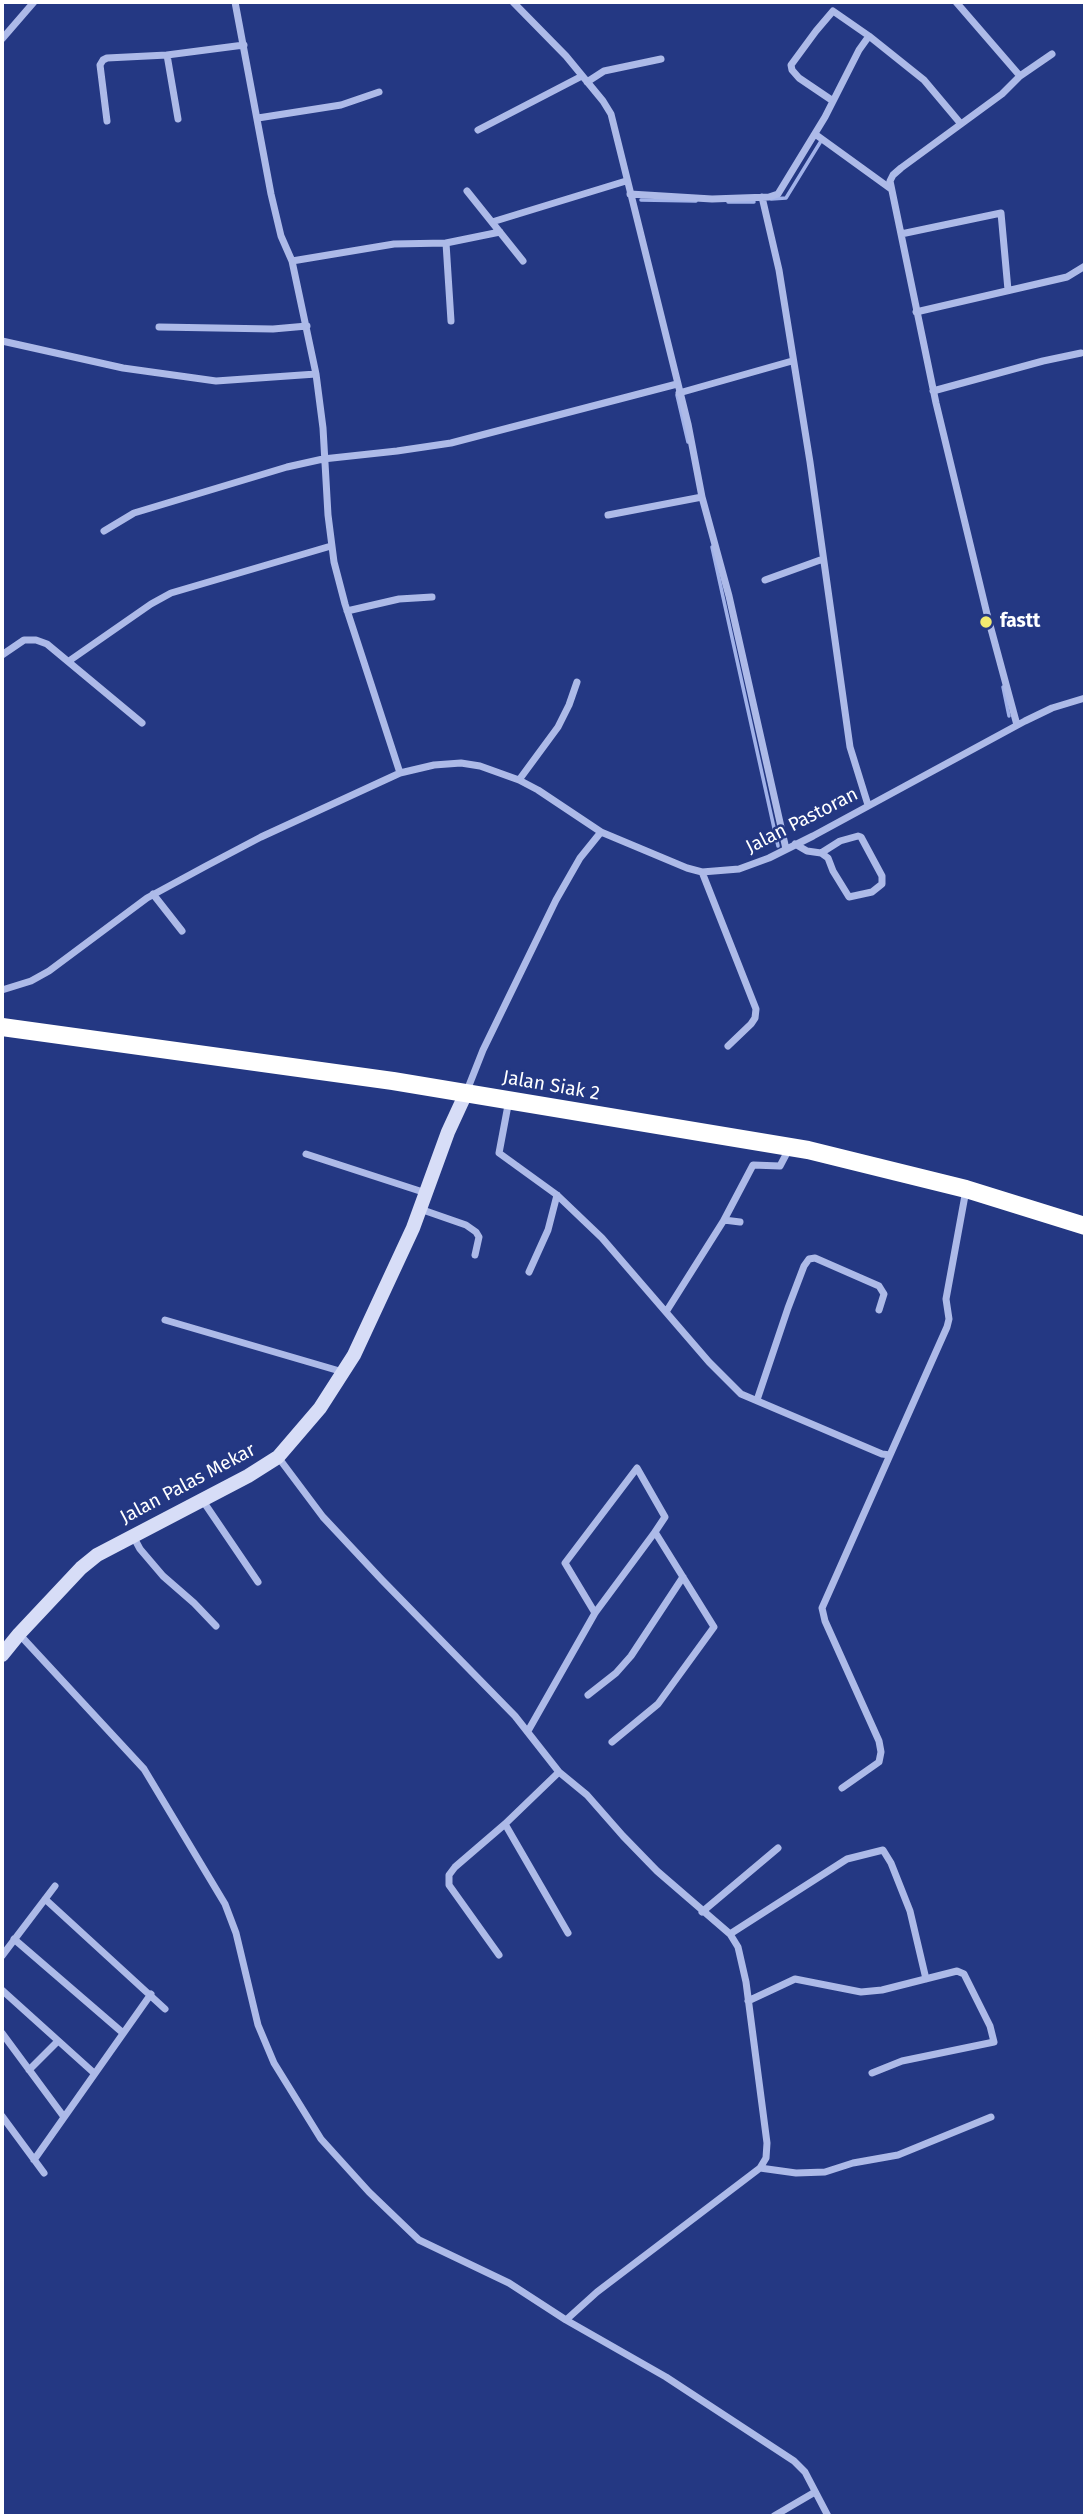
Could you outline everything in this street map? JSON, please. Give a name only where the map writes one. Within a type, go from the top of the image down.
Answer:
[{"type":"highway","name":"Jalan Siak 2","points":[[2,1027],[393,1081],[790,1147],[838,1156],[966,1189],[1085,1226]]},
{"type":"main road","name":"Jalan Palas Mekar","points":[[2,1655],[81,1568],[97,1555],[203,1501],[278,1457],[320,1408],[360,1343],[413,1228],[448,1132],[466,1093]]},
{"type":"street","points":[[2,39],[34,2]]},
{"type":"street","points":[[235,2],[271,194],[281,236],[292,261],[316,374],[323,428],[331,546],[347,611],[400,773]]},
{"type":"street","points":[[513,2],[585,79],[611,114],[688,424],[702,497],[729,596],[786,849]]},
{"type":"street","points":[[956,2],[1020,76]]},
{"type":"street","points":[[833,101],[799,78],[791,65],[833,11],[924,80],[961,124]]},
{"type":"street","points":[[630,194],[712,199],[778,194],[815,134],[869,36]]},
{"type":"street","points":[[107,121],[100,65],[107,58],[244,45]]},
{"type":"street","points":[[167,54],[178,119]]},
{"type":"street","points":[[1017,725],[933,391],[891,189],[893,175],[901,168],[1052,54]]},
{"type":"street","points":[[478,130],[604,71],[661,59]]},
{"type":"street","points":[[258,118],[341,105],[379,92]]},
{"type":"street","points":[[815,134],[891,189]]},
{"type":"street","points":[[492,222],[626,181]]},
{"type":"street","points":[[467,191],[523,261]]},
{"type":"street","points":[[762,197],[779,270],[810,462],[850,747],[868,805]]},
{"type":"street","points":[[901,234],[1001,213],[1008,290]]},
{"type":"street","points":[[292,261],[394,244],[446,243],[500,232]]},
{"type":"street","points":[[446,243],[451,321]]},
{"type":"street","points":[[916,312],[1067,277],[1085,265]]},
{"type":"street","points":[[159,327],[273,329],[307,326]]},
{"type":"street","points":[[2,341],[134,370],[216,381],[316,374]]},
{"type":"street","points":[[933,391],[1081,353]]},
{"type":"street","points":[[679,393],[792,361]]},
{"type":"street","points":[[104,531],[134,513],[323,458],[451,443],[677,384]]},
{"type":"street","points":[[608,515],[702,497]]},
{"type":"street","points":[[69,662],[171,593],[331,546]]},
{"type":"street","points":[[765,580],[824,559]]},
{"type":"street","points":[[347,611],[399,599],[432,597]]},
{"type":"street","points":[[2,655],[24,640],[36,640],[57,651],[142,723]]},
{"type":"street","points":[[519,780],[558,727],[577,682]]},
{"type":"street","name":"Jalan Pastoran","points":[[2,990],[31,981],[49,971],[153,894],[261,837],[400,773],[433,765],[461,763],[480,766],[519,780],[601,832],[665,860],[702,872],[739,869],[769,858],[1017,725],[1052,708],[1085,698]]},
{"type":"street","points":[[466,1093],[483,1050],[556,900],[579,858],[601,832]]},
{"type":"street","points":[[795,844],[828,858],[849,897],[872,892],[882,884],[882,876],[861,837],[840,841],[821,853]]},
{"type":"street","points":[[702,872],[756,1009],[751,1024],[728,1046]]},
{"type":"street","points":[[153,894],[182,931]]},
{"type":"street","points":[[510,1099],[499,1153],[556,1195],[602,1238],[709,1362],[741,1394],[876,1453],[890,1455]]},
{"type":"street","points":[[666,1312],[724,1220],[753,1165],[780,1166],[790,1147]]},
{"type":"street","points":[[306,1154],[426,1192]]},
{"type":"street","points":[[842,1788],[879,1762],[881,1752],[825,1621],[822,1608],[947,1327],[949,1319],[946,1299],[966,1189]]},
{"type":"street","points":[[529,1272],[548,1230],[556,1195]]},
{"type":"street","points":[[420,1208],[466,1225],[476,1232],[479,1237],[475,1255]]},
{"type":"street","points":[[724,1220],[740,1222]]},
{"type":"street","points":[[757,1400],[792,1298],[809,1259],[815,1258],[879,1286],[884,1294],[879,1310]]},
{"type":"street","points":[[165,1320],[343,1372]]},
{"type":"street","points":[[278,1457],[323,1517],[528,1731],[559,1772],[587,1795],[622,1836],[702,1912],[730,1934],[738,1947],[767,2143],[766,2158],[760,2168],[597,2292],[566,2320]]},
{"type":"street","points":[[528,1731],[595,1613],[665,1517],[637,1468],[565,1563],[595,1613]]},
{"type":"street","points":[[203,1501],[258,1582]]},
{"type":"street","points":[[612,1742],[658,1704],[713,1627],[655,1532]]},
{"type":"street","points":[[133,1536],[140,1549],[163,1576],[216,1626]]},
{"type":"street","points":[[588,1695],[616,1673],[631,1656],[683,1577]]},
{"type":"street","points":[[19,1634],[144,1769],[225,1904],[236,1933],[258,2025],[274,2063],[321,2139],[369,2192],[419,2240],[509,2283],[566,2320],[666,2377],[794,2461],[805,2472],[828,2516]]},
{"type":"street","points":[[499,1955],[449,1885],[449,1875],[559,1772]]},
{"type":"street","points":[[505,1824],[568,1933]]},
{"type":"street","points":[[702,1912],[778,1848]]},
{"type":"street","points":[[730,1934],[847,1859],[883,1850],[910,1911],[926,1979]]},
{"type":"street","points":[[2,1956],[55,1886]]},
{"type":"street","points":[[45,1899],[165,2009]]},
{"type":"street","points":[[14,1940],[123,2033]]},
{"type":"street","points":[[748,2001],[795,1979],[861,1992],[882,1990],[957,1972],[964,1974],[990,2026],[994,2042],[902,2061],[872,2073]]},
{"type":"street","points":[[2,1990],[94,2073]]},
{"type":"street","points":[[34,2160],[151,1994]]},
{"type":"street","points":[[2,2033],[64,2117]]},
{"type":"street","points":[[29,2070],[58,2041]]},
{"type":"street","points":[[2,2116],[44,2173]]},
{"type":"street","points":[[760,2168],[796,2173],[825,2172],[853,2163],[898,2155],[991,2117]]},
{"type":"street","points":[[774,2516],[815,2492]]},
{"type":"waterway","points":[[771,199],[786,198],[821,141]]},
{"type":"waterway","points":[[641,200],[696,201]]},
{"type":"waterway","points":[[728,202],[754,202]]},
{"type":"waterway","points":[[677,395],[688,442]]},
{"type":"waterway","points":[[712,547],[778,846]]},
{"type":"waterway","points":[[1003,687],[1009,716]]},
{"type":"place","name":"fastt","points":[[986,622]]}]
